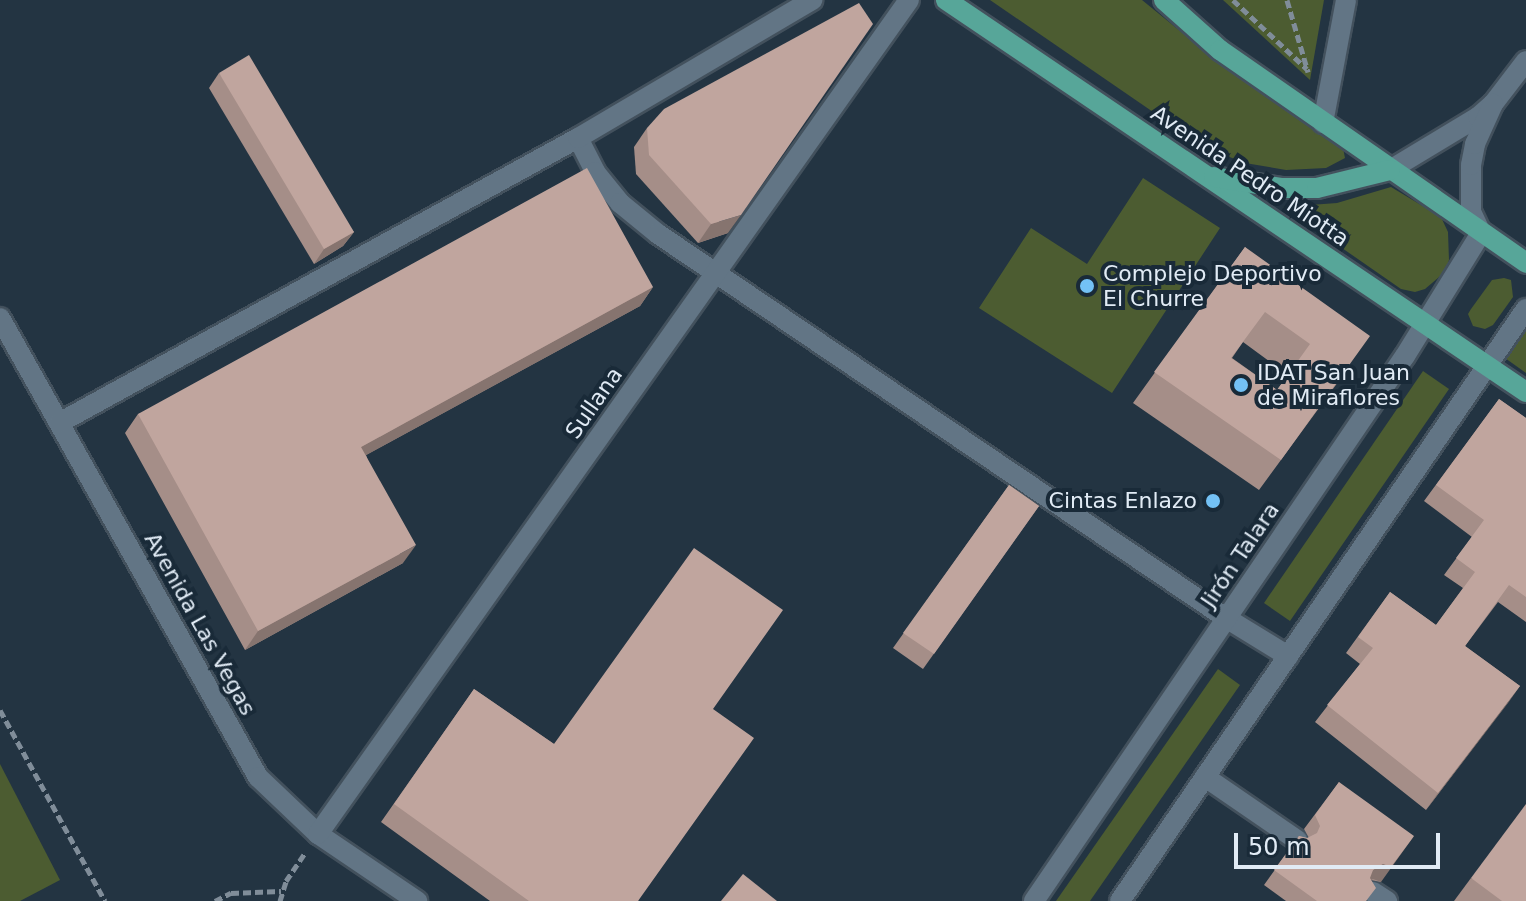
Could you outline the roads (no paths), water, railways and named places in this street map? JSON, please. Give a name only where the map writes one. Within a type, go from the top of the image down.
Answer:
[{"type":"main road","name":"Avenida Pedro Miotta","points":[[946,0],[1526,392]]},
{"type":"main road","points":[[1164,0],[1220,50],[1526,263]]},
{"type":"main road","points":[[1206,175],[1282,188],[1317,188],[1349,183],[1390,170]]},
{"type":"street","points":[[59,423],[578,138],[812,0]]},
{"type":"street","name":"Sullana","points":[[318,834],[909,0]]},
{"type":"street","points":[[1323,123],[1346,0]]},
{"type":"street","points":[[1481,233],[1471,212],[1471,165],[1475,144],[1493,104],[1526,61]]},
{"type":"street","points":[[1390,170],[1461,128],[1493,104]]},
{"type":"street","points":[[578,138],[595,172],[620,203],[715,274],[1226,618],[1288,656]]},
{"type":"street","name":"Jirón Talara","points":[[1034,901],[1426,323],[1481,233]]},
{"type":"street","points":[[1120,901],[1526,309]]},
{"type":"street","name":"Avenida Las Vegas","points":[[0,318],[258,777],[318,834],[417,901]]},
{"type":"street","points":[[1205,777],[1297,840]]},
{"type":"place","name":"Complejo Deportivo El Churre","points":[[1087,286]]},
{"type":"place","name":"IDAT San Juan de Miraflores","points":[[1241,385]]},
{"type":"place","name":"Cintas Enlazo","points":[[1213,501]]}]
